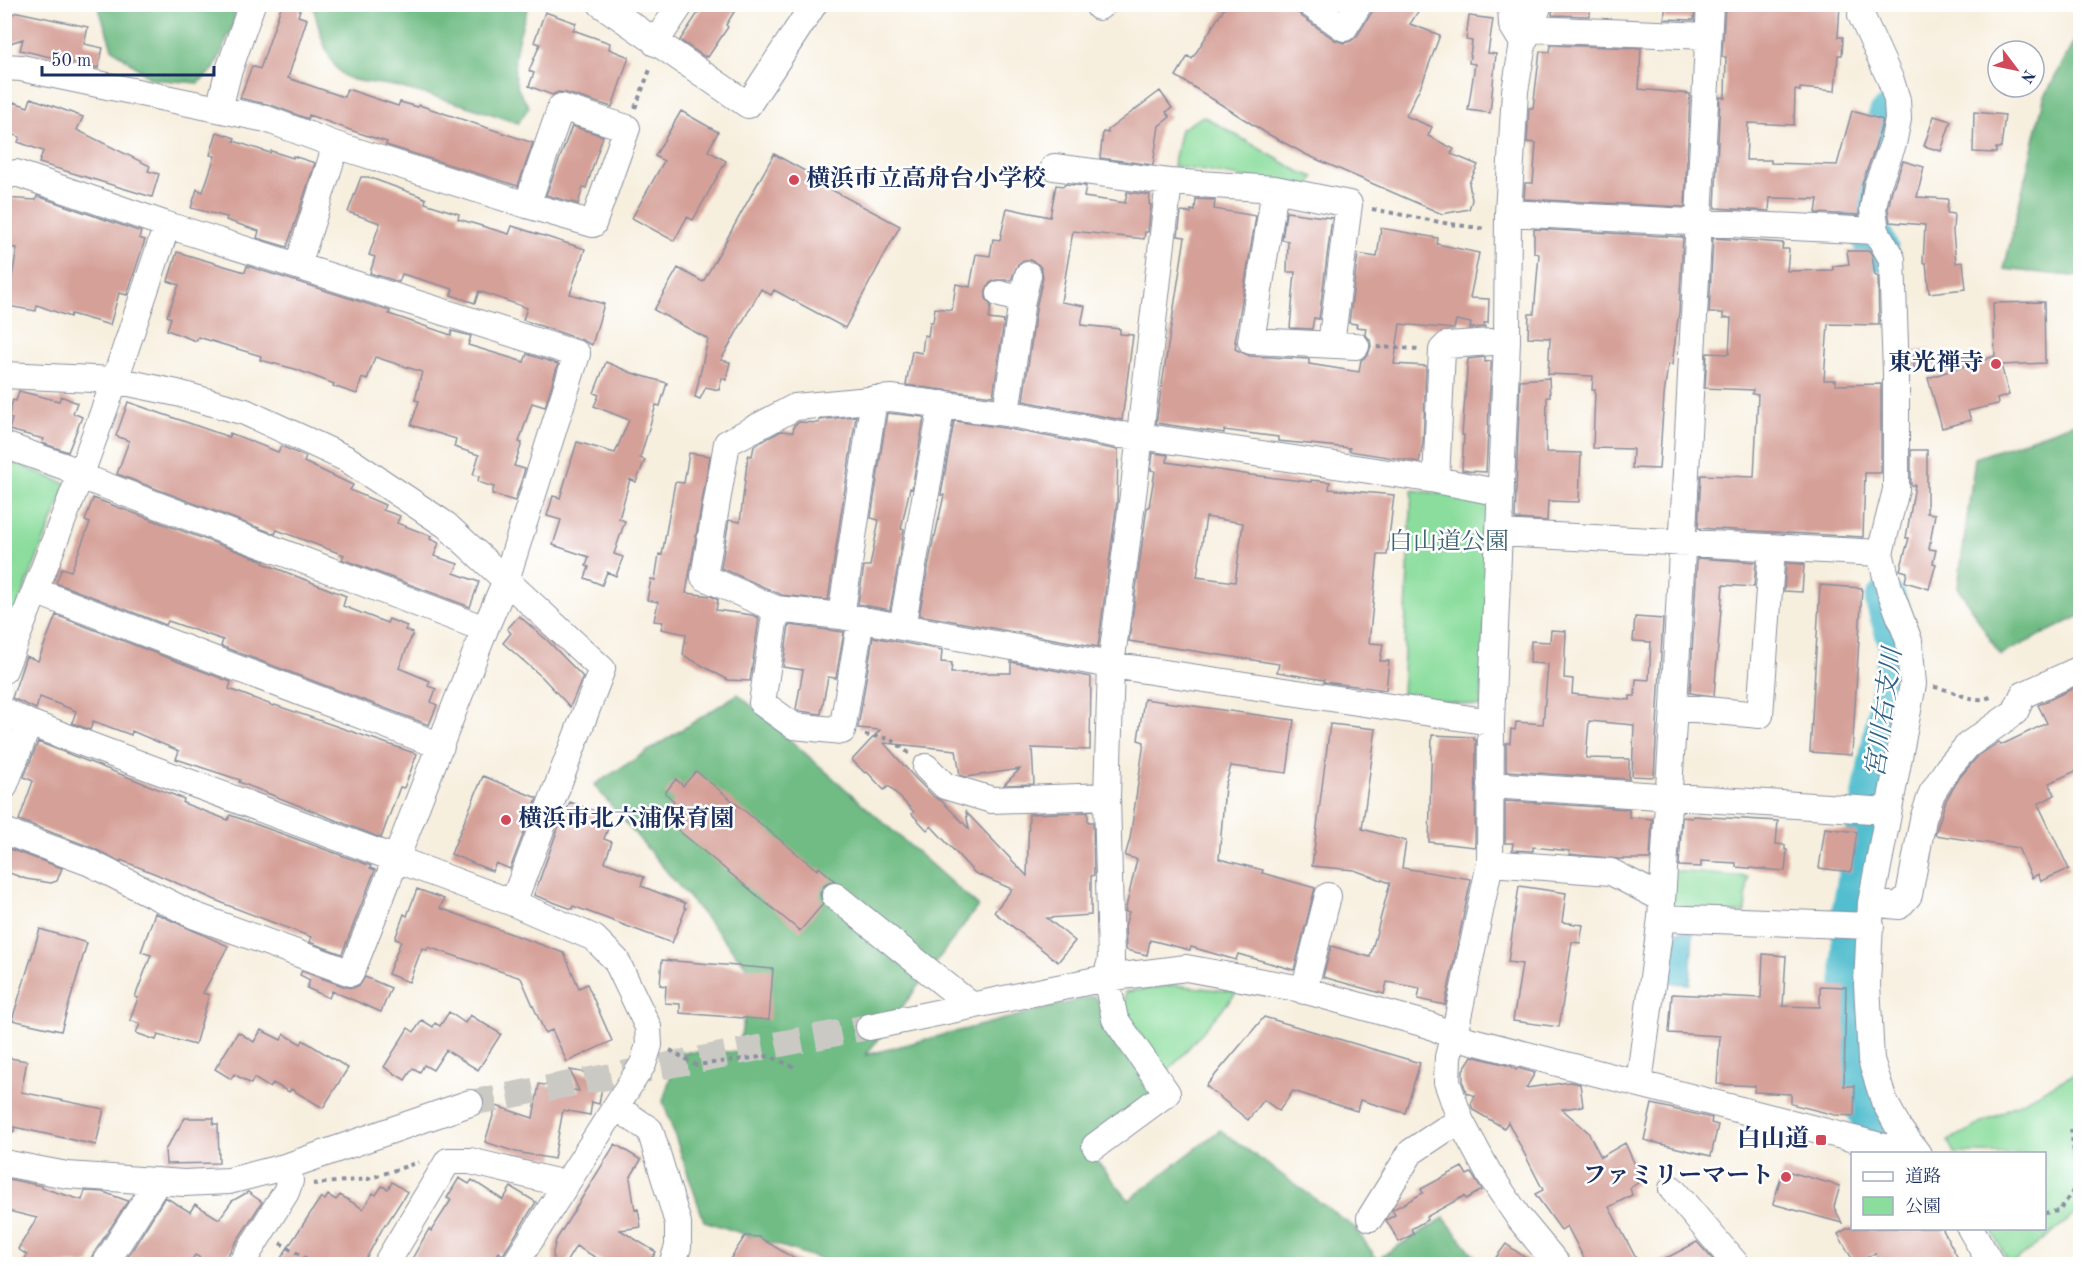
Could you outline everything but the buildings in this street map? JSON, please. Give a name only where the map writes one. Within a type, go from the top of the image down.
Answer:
[{"type":"street","points":[[219,109],[228,73],[252,4]]},
{"type":"street","points":[[601,4],[653,55],[748,105],[814,4]]},
{"type":"street","points":[[653,55],[681,4]]},
{"type":"street","points":[[1310,4],[1344,28],[1359,4]]},
{"type":"street","points":[[1511,4],[1512,25],[1526,36],[1708,36]]},
{"type":"street","points":[[1539,4],[1526,36],[1515,91],[1508,222],[1507,342],[1491,722],[1490,863],[1448,1057],[1446,1082],[1461,1122],[1488,1172],[1519,1218],[1557,1264]]},
{"type":"street","points":[[1639,1083],[1661,908],[1674,707],[1710,4]]},
{"type":"street","points":[[1864,4],[1861,15],[1891,81],[1897,100],[1899,119],[1893,144],[1877,186],[1871,230],[1892,259],[1896,373],[1896,490],[1873,553],[1909,641],[1912,665],[1912,684],[1876,810],[1867,920],[1867,984],[1871,1060],[1884,1101],[1900,1130],[1916,1152]]},
{"type":"street","points":[[4,67],[21,68],[266,119],[336,145],[527,205],[593,224],[627,128],[561,107],[527,205]]},
{"type":"street","points":[[298,265],[336,145]]},
{"type":"street","points":[[1054,166],[1169,182],[1275,189],[1349,204],[1343,345],[1251,341],[1275,189]]},
{"type":"street","points":[[4,177],[16,173],[167,225],[577,354],[507,579],[485,629],[351,973],[193,915],[88,862],[4,831]]},
{"type":"street","points":[[1095,1146],[1167,1093],[1115,1019],[1106,978],[1111,960],[1107,796],[1111,665],[1169,182]]},
{"type":"street","points":[[1508,222],[1699,222],[1871,230]]},
{"type":"street","points":[[4,670],[115,381],[167,225]]},
{"type":"street","points":[[1006,413],[1011,297],[1028,275]]},
{"type":"street","points":[[1436,480],[1442,350],[1447,345],[1507,342]]},
{"type":"street","points":[[4,375],[115,381],[177,393],[245,412],[347,459],[446,525],[602,669],[513,903]]},
{"type":"street","points":[[1491,722],[1111,665],[851,617],[776,609],[704,577],[727,442],[795,407],[891,398],[942,404],[1006,413],[1119,435],[1140,436],[1436,480],[1501,493]]},
{"type":"street","points":[[776,609],[762,703],[794,726],[842,731],[851,617],[874,399]]},
{"type":"street","points":[[903,627],[942,404]]},
{"type":"street","points":[[4,445],[66,467],[80,476],[485,629]]},
{"type":"street","points":[[1499,533],[1873,553]]},
{"type":"street","points":[[1674,707],[1760,715],[1772,548]]},
{"type":"street","points":[[35,591],[441,746]]},
{"type":"street","points":[[1490,863],[1611,872],[1661,908],[1867,920],[1899,906],[1909,895],[1923,819],[1932,793],[1948,768],[1968,746],[2015,712],[2024,694],[2080,669]]},
{"type":"street","points":[[4,711],[29,723],[513,903],[594,938],[616,960],[648,1027],[649,1045],[643,1064],[515,1264]]},
{"type":"street","points":[[4,787],[29,723]]},
{"type":"street","points":[[926,767],[945,786],[992,800],[1107,796]]},
{"type":"street","points":[[1490,785],[1876,810]]},
{"type":"street","points":[[836,896],[972,1006]]},
{"type":"street","points":[[1304,991],[1328,896]]},
{"type":"street","points":[[870,1027],[1106,978],[1186,968],[1304,991],[1429,1025],[1453,1036],[1904,1152]]},
{"type":"street","points":[[4,1163],[67,1175],[184,1183],[228,1181],[288,1166],[470,1103]]},
{"type":"street","points":[[615,1107],[650,1130],[678,1223],[678,1247],[672,1264]]},
{"type":"street","points":[[1370,1218],[1411,1152],[1444,1130],[1461,1122]]},
{"type":"street","points":[[386,1264],[448,1161],[470,1161],[565,1184]]},
{"type":"street","points":[[242,1264],[286,1192],[290,1182],[288,1166]]},
{"type":"street","points":[[105,1264],[158,1181]]},
{"type":"street","points":[[1672,1189],[1736,1264]]},
{"type":"street","points":[[1971,1230],[1991,1264]]},
{"type":"path","points":[[627,128],[653,55]]},
{"type":"path","points":[[1349,204],[1450,224],[1508,222]]},
{"type":"path","points":[[1343,345],[1442,350]]},
{"type":"path","points":[[1940,687],[1972,699]]},
{"type":"path","points":[[842,731],[891,739],[926,767]]},
{"type":"path","points":[[649,1045],[669,1049],[696,1065],[769,1056],[794,1067]]},
{"type":"path","points":[[2046,1213],[2059,1211],[2078,1184],[2071,1128],[2080,1123]]},
{"type":"path","points":[[305,1185],[369,1179],[427,1159]]},
{"type":"path","points":[[271,1237],[315,1264]]},
{"type":"green space","points":[[154,4],[156,7],[158,4],[237,5],[233,25],[214,69],[198,83],[151,79],[112,48],[98,5]]},
{"type":"green space","points":[[313,5],[529,5],[517,44],[514,65],[517,86],[529,107],[518,123],[413,91],[348,78],[334,65],[329,56]]},
{"type":"green space","points":[[2080,30],[2080,277],[2004,269],[2046,94]]},
{"type":"green space","points":[[1203,116],[1300,172],[1314,177],[1308,188],[1173,166],[1181,129]]},
{"type":"green space","points":[[2080,421],[2080,616],[2000,655],[1958,587],[1975,458]]},
{"type":"green space","points":[[5,459],[67,484],[5,638]]},
{"type":"green space","name":"白山道公園","points":[[1412,490],[1492,501],[1481,707],[1402,694]]},
{"type":"green space","points":[[738,694],[978,906],[866,1055],[1094,996],[1115,1019],[1167,1093],[1085,1147],[1129,1200],[1220,1130],[1354,1227],[1377,1259],[1444,1218],[1481,1264],[835,1264],[704,1221],[663,1101],[678,1052],[738,1052],[752,973],[594,785]]},
{"type":"green space","points":[[1673,871],[1748,877],[1745,913],[1672,910]]},
{"type":"green space","points":[[1174,985],[1237,992],[1166,1074],[1124,1011],[1125,992]]},
{"type":"green space","points":[[2080,1071],[2080,1211],[2009,1264],[1992,1230],[2046,1230],[2046,1152],[1954,1152],[1948,1141]]},
{"type":"water","points":[[1670,931],[1693,932],[1690,984],[1668,983]]},
{"type":"waterway","name":"宮川右支川","points":[[1878,250],[1865,222],[1861,190],[1889,117]]},
{"type":"waterway","name":"宮川右支川","points":[[1871,1118],[1863,1099],[1853,1051],[1852,914],[1900,646],[1886,601]]},
{"type":"tunnel","points":[[470,1103],[869,1027]]},
{"type":"place","name":"横浜市立高舟台小学校","points":[[794,180]]},
{"type":"place","name":"東光禅寺","points":[[1996,364]]},
{"type":"place","name":"横浜市北六浦保育園","points":[[506,820]]},
{"type":"place","name":"白山道","points":[[1821,1140]]},
{"type":"place","name":"ファミリーマート","points":[[1786,1177]]}]
